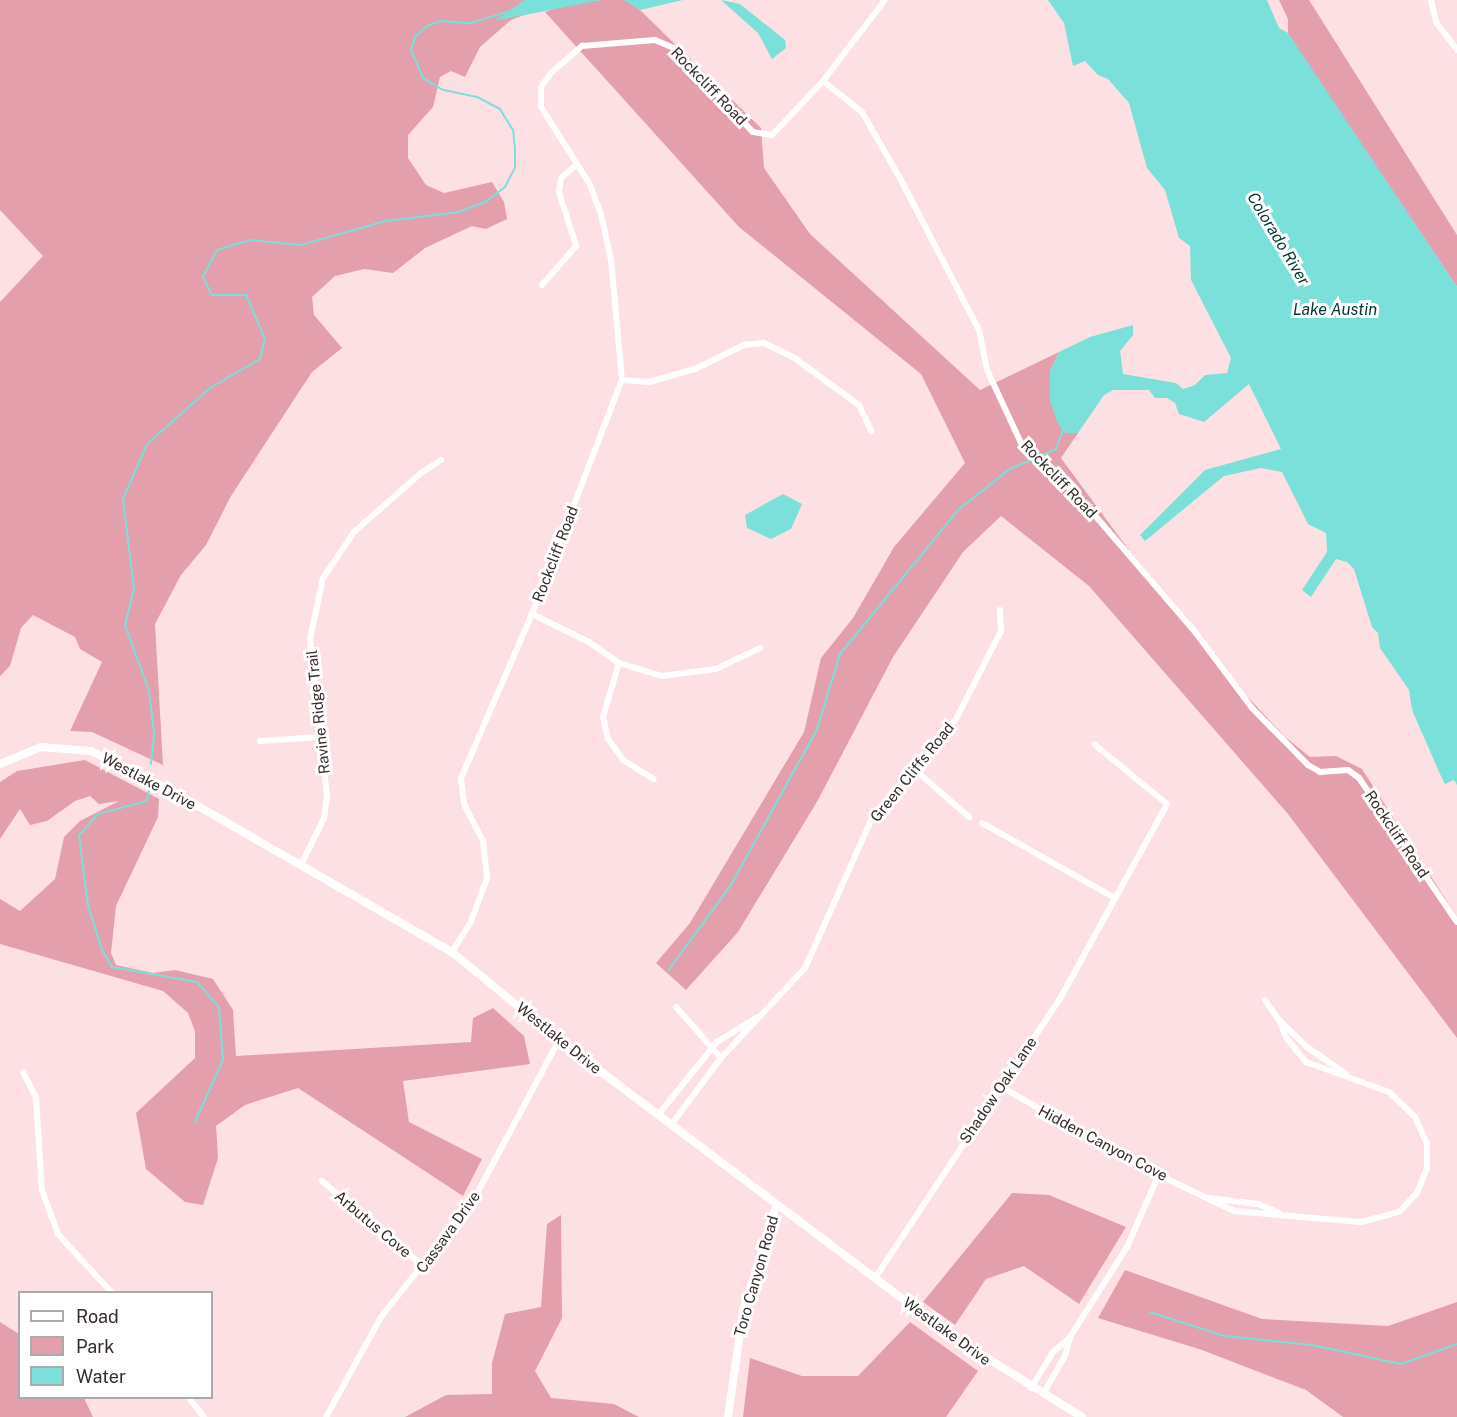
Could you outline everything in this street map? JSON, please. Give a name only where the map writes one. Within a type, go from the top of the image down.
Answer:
[{"type":"street","points":[[823,81],[885,0]]},
{"type":"street","points":[[1431,0],[1436,22],[1457,50]]},
{"type":"street","name":"Rockcliff Road","points":[[452,952],[471,921],[488,878],[483,841],[464,804],[461,778],[532,614],[622,380],[611,260],[602,214],[589,183],[541,107],[541,87],[552,72],[582,46],[645,39],[664,42],[674,48],[753,132],[762,136],[772,135],[782,129],[823,81],[862,112],[903,184],[979,330],[987,370],[1021,443],[1049,473],[1073,490],[1195,633],[1252,708],[1308,765],[1320,772],[1348,770],[1359,778],[1457,922]]},
{"type":"street","points":[[542,285],[576,246],[559,192],[561,178],[576,165]]},
{"type":"street","points":[[622,380],[648,382],[695,369],[744,345],[764,343],[794,357],[859,405],[871,431]]},
{"type":"street","name":"Ravine Ridge Trail","points":[[301,865],[324,818],[327,796],[310,639],[323,578],[354,532],[420,473],[441,460]]},
{"type":"street","name":"Green Cliffs Road","points":[[671,1125],[721,1058],[805,968],[872,818],[956,719],[1001,631],[1000,610]]},
{"type":"street","points":[[532,614],[589,642],[619,663],[662,676],[688,675],[716,669],[760,648]]},
{"type":"street","points":[[619,663],[603,717],[608,739],[623,760],[652,779]]},
{"type":"street","points":[[260,741],[320,737]]},
{"type":"street","name":"Shadow Oak Lane","points":[[875,1278],[1062,995],[1167,804],[1094,744]]},
{"type":"street","name":"Westlake Drive","points":[[0,764],[41,747],[92,751],[170,790],[452,952],[559,1040],[776,1206],[950,1335],[1031,1388],[1082,1417]]},
{"type":"street","points":[[915,770],[969,817]]},
{"type":"street","points":[[982,823],[1115,898]]},
{"type":"street","name":"Hidden Canyon Cove","points":[[1265,1000],[1279,1020],[1307,1047],[1346,1075]]},
{"type":"street","points":[[676,1007],[721,1058]]},
{"type":"street","name":"Green Cliffs Road","points":[[658,1115],[712,1048],[756,1018]]},
{"type":"street","name":"Hidden Canyon Cove","points":[[1000,1086],[1159,1174],[1234,1211],[1280,1212],[1361,1222],[1382,1219],[1410,1203],[1425,1179],[1426,1144],[1409,1107],[1389,1092],[1305,1062],[1286,1037],[1279,1020]]},
{"type":"street","name":"Cassava Drive","points":[[326,1417],[381,1317],[473,1202],[559,1040]]},
{"type":"street","points":[[23,1072],[36,1098],[42,1190],[58,1234],[109,1291]]},
{"type":"street","points":[[1031,1388],[1053,1352],[1070,1337],[1127,1247],[1159,1174]]},
{"type":"street","name":"Arbutus Cove","points":[[322,1181],[423,1266]]},
{"type":"street","name":"Hidden Canyon Cove","points":[[1208,1198],[1258,1204],[1280,1212]]},
{"type":"street","name":"Toro Canyon Road","points":[[728,1417],[743,1311],[776,1206]]},
{"type":"street","points":[[1043,1395],[1065,1356],[1070,1337]]},
{"type":"street","points":[[190,1399],[204,1417]]},
{"type":"green space","points":[[0,0],[563,0],[511,20],[480,47],[465,77],[451,71],[440,77],[433,107],[408,135],[408,158],[426,185],[444,193],[492,182],[504,202],[507,219],[486,229],[472,226],[425,248],[393,273],[364,269],[335,276],[312,297],[314,315],[342,348],[312,372],[231,496],[206,545],[181,575],[155,624],[163,765],[92,732],[70,731],[102,662],[80,649],[75,637],[33,615],[21,628],[10,666],[0,676],[0,302],[43,256],[0,210]]},
{"type":"green space","points":[[626,0],[640,10],[761,128],[764,168],[810,234],[980,390],[1059,352],[1050,371],[1055,415],[1065,433],[1078,433],[1061,458],[1131,553],[1191,623],[1244,693],[1285,737],[1310,757],[1336,756],[1362,769],[1457,917],[1457,1038],[1288,814],[1089,586],[1001,516],[963,552],[893,657],[818,800],[738,932],[686,990],[656,963],[690,923],[804,732],[821,658],[853,618],[894,547],[965,463],[921,374],[739,227],[545,12],[567,4]]},
{"type":"green space","points":[[1279,0],[1309,0],[1457,235],[1457,287],[1288,33],[1288,19]]},
{"type":"green space","points":[[85,760],[159,799],[158,817],[116,906],[111,953],[116,965],[153,973],[175,970],[213,979],[233,1010],[236,1056],[471,1042],[473,1018],[493,1008],[524,1036],[530,1064],[403,1081],[409,1122],[482,1159],[463,1196],[298,1088],[245,1105],[216,1126],[218,1158],[203,1205],[185,1202],[146,1169],[136,1113],[195,1058],[195,1031],[188,1013],[163,991],[0,944],[0,899],[20,911],[55,879],[64,837],[80,821],[119,801],[99,804],[90,796],[75,801],[47,821],[30,825],[20,809],[0,839],[0,782],[17,771]]},
{"type":"green space","points":[[1012,1193],[1049,1195],[1126,1227],[1079,1304],[1024,1266],[986,1279],[955,1325],[923,1302]]},
{"type":"green space","points":[[561,1215],[562,1318],[535,1371],[551,1398],[614,1404],[639,1417],[405,1417],[446,1395],[492,1394],[492,1363],[505,1314],[541,1307],[547,1224]]},
{"type":"green space","points":[[1125,1270],[1262,1319],[1388,1326],[1457,1302],[1457,1417],[1343,1417],[1306,1390],[1202,1350],[1098,1318]]},
{"type":"green space","points":[[0,1322],[18,1333],[18,1399],[84,1399],[93,1417],[0,1417]]},
{"type":"green space","points":[[910,1322],[978,1371],[946,1417],[743,1417],[750,1358],[802,1376],[858,1376]]},
{"type":"water","points":[[525,0],[601,0],[494,21]]},
{"type":"water","points":[[624,0],[683,0],[640,10]]},
{"type":"water","points":[[721,0],[740,4],[785,40],[786,48],[772,59],[758,33]]},
{"type":"water","name":"Lake Austin","points":[[1048,0],[1267,0],[1279,28],[1288,33],[1457,287],[1457,785],[1454,780],[1445,784],[1440,774],[1412,710],[1409,690],[1380,648],[1378,633],[1372,627],[1354,569],[1347,562],[1336,559],[1311,597],[1302,590],[1327,552],[1326,533],[1308,524],[1282,472],[1261,468],[1224,476],[1145,541],[1140,535],[1205,470],[1281,449],[1249,384],[1204,422],[1179,414],[1175,403],[1167,398],[1155,398],[1149,390],[1113,390],[1104,395],[1078,433],[1065,433],[1057,422],[1050,401],[1050,371],[1059,352],[1090,337],[1133,325],[1133,335],[1120,351],[1123,374],[1176,383],[1183,389],[1195,385],[1205,375],[1227,373],[1231,358],[1191,280],[1190,246],[1179,238],[1165,190],[1147,168],[1129,103],[1108,79],[1098,75],[1085,61],[1073,66],[1064,23]]},
{"type":"water","points":[[783,494],[802,504],[791,529],[771,539],[747,528],[745,515]]},
{"type":"waterway","points":[[151,764],[154,733],[149,691],[125,625],[134,589],[123,499],[147,444],[210,388],[260,359],[265,339],[246,295],[212,295],[203,277],[217,250],[249,240],[301,245],[385,221],[459,212],[487,201],[505,187],[515,167],[515,148],[513,130],[500,109],[477,97],[443,90],[423,78],[411,50],[415,37],[427,26],[440,21],[471,23],[508,12]]},
{"type":"waterway","points":[[668,971],[731,885],[817,729],[840,654],[959,509],[1010,469],[1056,449],[1063,430]]},
{"type":"waterway","points":[[149,788],[147,801],[98,814],[79,835],[88,905],[102,950],[112,967],[197,982],[219,1007],[223,1060],[195,1122]]},
{"type":"waterway","points":[[1150,1312],[1224,1336],[1312,1345],[1401,1364],[1457,1344]]},
{"type":"water label","name":"Colorado River","points":[[1278,239]]}]
